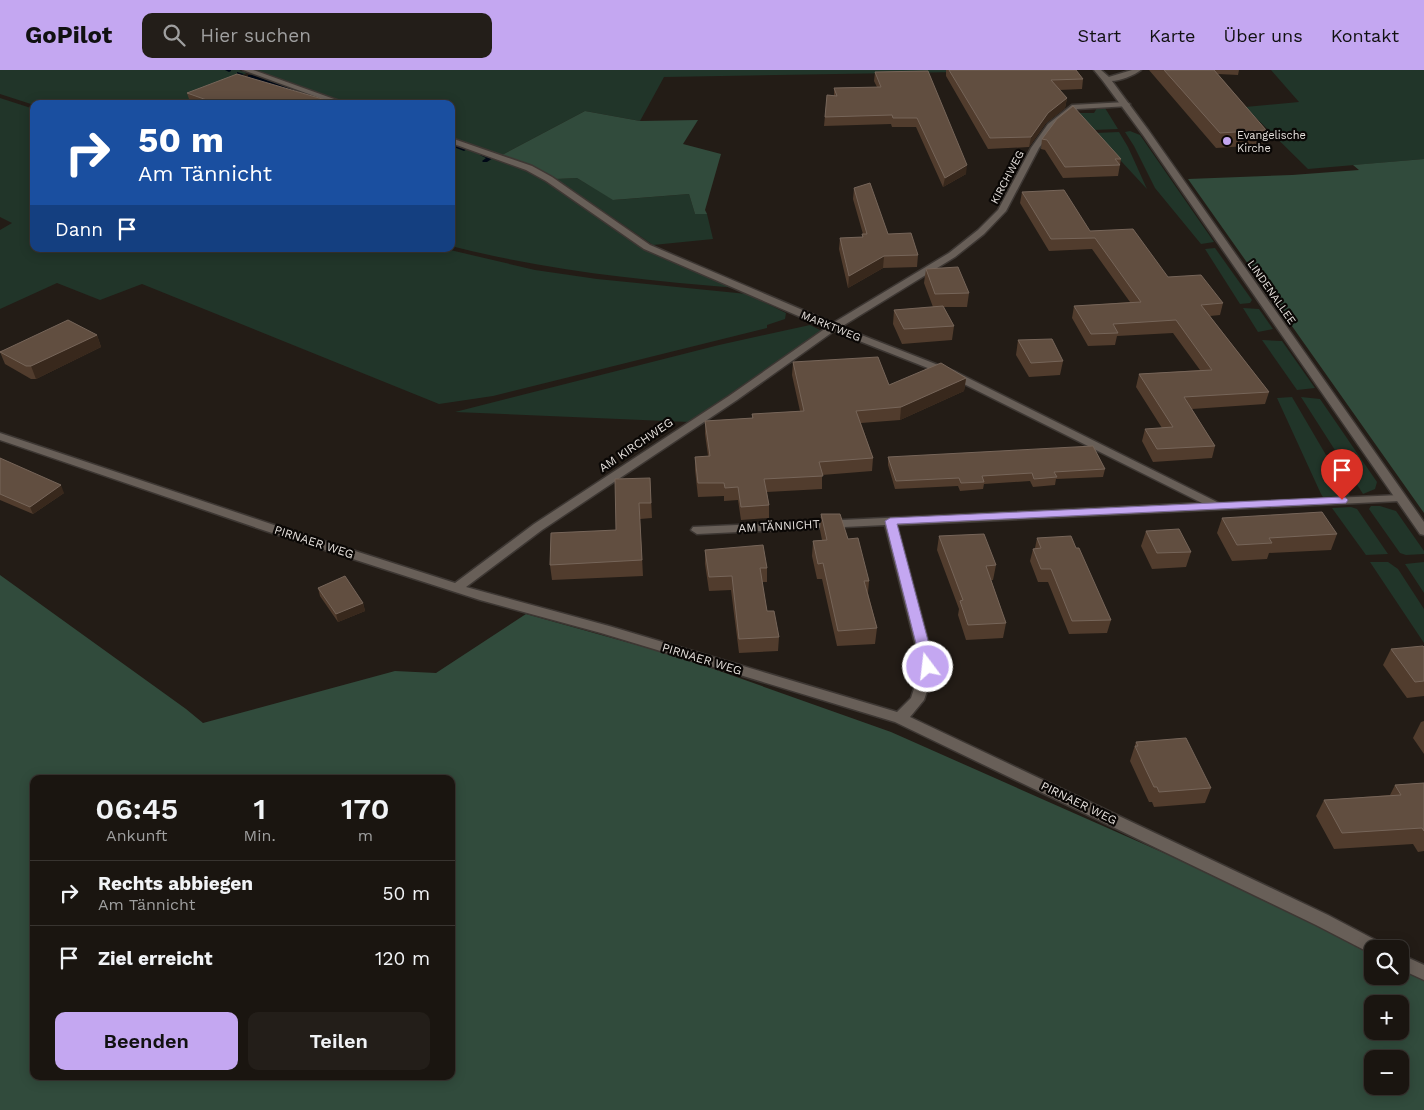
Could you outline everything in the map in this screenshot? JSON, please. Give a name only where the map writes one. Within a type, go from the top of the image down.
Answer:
[{"type":"street","points":[[246,70],[332,100]]},
{"type":"street","name":"LINDENALLEE","points":[[1097,70],[1126,104],[1424,530]]},
{"type":"street","points":[[1106,80],[1125,76],[1138,70]]},
{"type":"street","name":"KIRCHWEG","points":[[833,328],[952,255],[981,232],[1002,211],[1035,148],[1051,126],[1075,107],[1126,104]]},
{"type":"street","name":"MARKTWEG","points":[[455,141],[529,168],[549,179],[647,247],[833,328],[952,374],[1216,506]]},
{"type":"street","name":"AM KIRCHWEG","points":[[457,588],[538,527],[833,328]]},
{"type":"street","name":"PIRNAER WEG","points":[[0,436],[261,525],[484,598],[604,629],[900,718],[1313,915],[1364,942]]},
{"type":"street","name":"AM TÄNNICHT","points":[[697,530],[1400,498]]},
{"type":"street","points":[[890,521],[928,667],[917,700],[900,718]]},
{"type":"street","points":[[1409,966],[1424,973]]},
{"type":"green space","points":[[0,70],[239,70],[247,73],[197,92],[213,98],[263,79],[323,100],[30,100],[30,104],[0,94]]},
{"type":"green space","points":[[253,70],[956,70],[957,72],[664,77],[640,121],[585,111],[502,155],[455,139],[455,100],[339,100]]},
{"type":"green space","points":[[1271,70],[1424,70],[1424,159],[1308,169],[1245,107],[1299,102]]},
{"type":"green space","points":[[0,98],[30,108],[30,252],[455,251],[535,270],[597,279],[747,294],[786,313],[785,319],[767,325],[767,328],[493,396],[439,404],[142,284],[100,300],[57,283],[0,309],[0,230],[12,223],[0,217]]},
{"type":"green space","points":[[1097,108],[1105,108],[1118,129],[1093,130],[1071,113],[1094,113]]},
{"type":"green space","points":[[585,111],[640,121],[698,120],[683,144],[721,154],[705,210],[707,214],[695,214],[689,194],[613,200],[577,178],[556,179],[534,167],[502,155]]},
{"type":"green space","points":[[1130,131],[1140,135],[1214,242],[1201,244],[1155,188],[1125,132]]},
{"type":"green space","points":[[1119,132],[1128,147],[1147,189],[1095,133]]},
{"type":"green space","points":[[455,144],[525,169],[546,180],[643,248],[737,288],[593,273],[522,262],[455,247]]},
{"type":"green space","points":[[1424,159],[1424,513],[1188,179],[1359,170],[1353,165]]},
{"type":"green space","points":[[577,178],[614,200],[689,194],[695,214],[707,214],[713,239],[653,245],[556,179]]},
{"type":"green space","points":[[1215,248],[1252,300],[1250,303],[1240,304],[1205,249]]},
{"type":"green space","points":[[1243,308],[1259,309],[1273,329],[1258,332]]},
{"type":"green space","points":[[810,325],[822,331],[689,422],[455,412],[719,345]]},
{"type":"green space","points":[[1262,340],[1282,341],[1315,388],[1297,390]]},
{"type":"green space","points":[[1292,397],[1350,496],[1323,497],[1321,494],[1277,398]]},
{"type":"green space","points":[[1301,397],[1320,399],[1377,482],[1375,489],[1363,494]]},
{"type":"green space","points":[[1371,506],[1380,506],[1396,511],[1424,551],[1424,554],[1406,555],[1400,553],[1369,509]]},
{"type":"green space","points":[[1351,507],[1357,509],[1388,554],[1366,555],[1332,508]]},
{"type":"green space","points":[[1370,562],[1388,562],[1398,569],[1424,609],[1424,643]]},
{"type":"green space","points":[[1424,562],[1424,593],[1405,564]]},
{"type":"green space","points":[[0,575],[203,723],[395,671],[436,673],[526,614],[680,657],[891,732],[1322,923],[1364,946],[1364,985],[1409,985],[1409,970],[1424,978],[1424,1110],[0,1110]]},
{"type":"building","points":[[949,70],[1076,70],[1083,79],[1051,80],[1067,98],[1048,113],[1031,137],[990,138]]},
{"type":"building","points":[[1164,70],[1214,70],[1266,130],[1220,133]]},
{"type":"building","points":[[928,71],[967,165],[945,178],[917,118],[893,118],[892,115],[825,117],[827,95],[837,96],[834,88],[881,87],[875,72]]},
{"type":"building","points":[[237,74],[326,100],[207,100],[187,93]]},
{"type":"building","points":[[1073,106],[1121,159],[1115,159],[1120,165],[1065,167],[1047,140],[1042,139],[1057,119]]},
{"type":"building","points":[[870,183],[888,234],[911,233],[918,255],[884,256],[849,276],[840,238],[863,237],[862,234],[867,234],[854,188]]},
{"type":"building","points":[[1064,190],[1090,231],[1133,229],[1168,277],[1201,275],[1223,303],[1201,305],[1269,392],[1184,397],[1215,446],[1157,449],[1145,429],[1173,427],[1139,374],[1212,370],[1176,320],[1113,324],[1118,333],[1091,334],[1074,306],[1141,302],[1095,238],[1051,239],[1022,192]]},
{"type":"building","points":[[958,267],[969,293],[935,294],[926,269]]},
{"type":"building","points":[[943,306],[954,326],[904,329],[894,310]]},
{"type":"building","points":[[68,320],[97,335],[31,366],[26,366],[0,352]]},
{"type":"building","points":[[1052,339],[1063,361],[1031,363],[1018,340]]},
{"type":"building","points":[[878,357],[889,385],[941,363],[966,378],[901,407],[856,411],[873,458],[819,462],[823,476],[764,479],[769,505],[741,507],[738,487],[725,488],[724,483],[698,483],[695,457],[710,456],[705,421],[753,418],[752,414],[804,411],[793,362]]},
{"type":"building","points":[[1093,446],[1105,469],[1054,472],[1057,477],[1034,479],[1032,473],[982,476],[984,482],[961,483],[959,478],[896,481],[888,457]]},
{"type":"building","points":[[0,458],[61,485],[30,507],[0,494]]},
{"type":"building","points":[[650,478],[651,503],[639,503],[642,560],[550,565],[551,533],[616,530],[615,479]]},
{"type":"building","points":[[1322,512],[1337,534],[1269,538],[1272,543],[1237,545],[1222,518]]},
{"type":"building","points":[[821,514],[840,514],[848,539],[858,538],[869,581],[864,581],[877,628],[838,631],[823,563],[818,564],[813,541],[827,540]]},
{"type":"building","points":[[1179,529],[1191,552],[1157,553],[1146,531]]},
{"type":"building","points":[[984,534],[996,565],[986,566],[1006,623],[968,625],[960,601],[963,600],[939,536]]},
{"type":"building","points":[[1071,536],[1076,548],[1079,548],[1111,620],[1072,621],[1051,569],[1041,569],[1033,549],[1041,548],[1037,538]]},
{"type":"building","points":[[763,545],[767,568],[760,568],[767,611],[774,611],[779,637],[739,639],[732,576],[709,577],[705,550]]},
{"type":"building","points":[[345,576],[363,603],[336,614],[318,588]]},
{"type":"building","points":[[1423,646],[1424,681],[1415,682],[1391,649]]},
{"type":"building","points":[[1186,738],[1211,788],[1159,792],[1157,787],[1154,787],[1144,766],[1135,746],[1138,746],[1136,742]]},
{"type":"building","points":[[1424,783],[1424,831],[1422,828],[1342,833],[1324,800],[1401,795],[1395,785]]},
{"type":"waterway","points":[[250,76],[306,95]]},
{"type":"waterway","points":[[455,146],[464,149]]},
{"type":"waterway","points":[[483,155],[490,158],[485,161]]},
{"type":"place","name":"Evangelische Kirche","points":[[1227,141]]},
{"type":"route","points":[[928,667],[890,521],[1342,500]]}]
